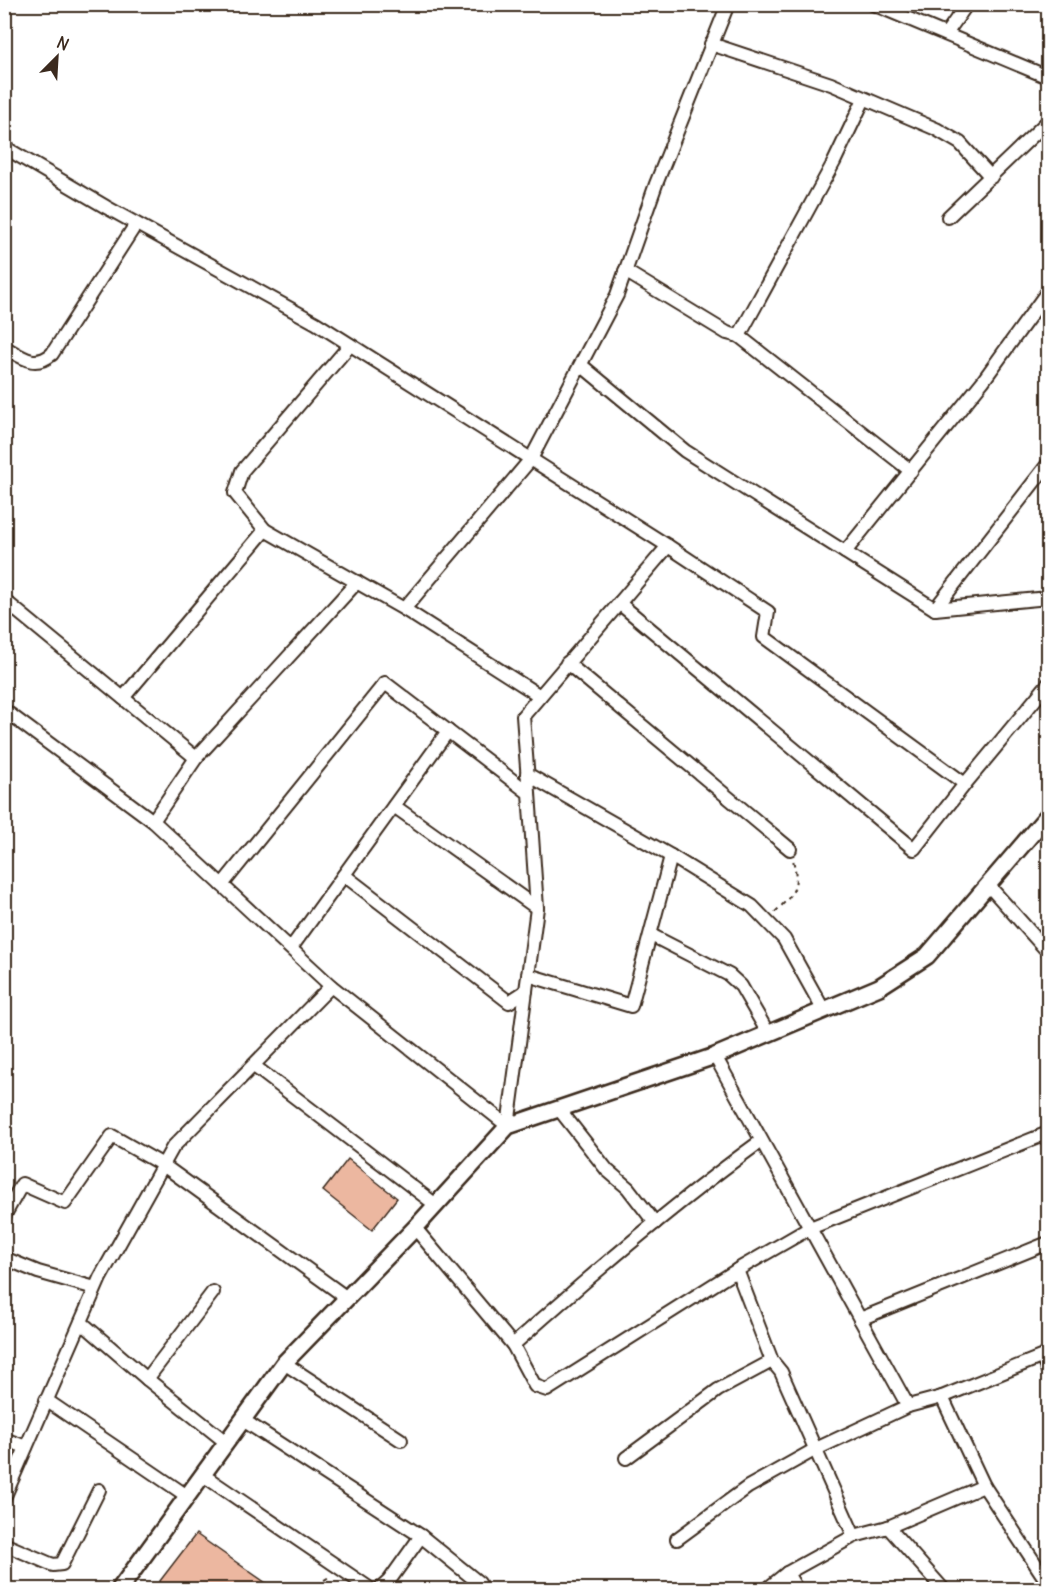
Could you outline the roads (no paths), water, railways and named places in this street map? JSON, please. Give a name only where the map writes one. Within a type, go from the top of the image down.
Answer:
[{"type":"street","points":[[404,609],[531,459],[617,295],[656,184],[728,4]]},
{"type":"street","points":[[873,4],[1048,77]]},
{"type":"street","points":[[946,34],[967,4]]},
{"type":"street","points":[[711,44],[831,84],[936,129],[960,144],[991,177]]},
{"type":"street","points":[[739,336],[834,162],[864,99]]},
{"type":"street","points":[[948,217],[1048,121]]},
{"type":"street","points":[[4,147],[136,224],[315,323],[668,546],[768,612],[764,637],[965,784]]},
{"type":"street","points":[[4,347],[32,362],[39,362],[52,354],[136,224]]},
{"type":"street","points":[[625,271],[727,333],[739,336],[912,471]]},
{"type":"street","points":[[846,552],[983,381],[1048,291]]},
{"type":"street","points":[[350,345],[242,471],[235,493],[265,530],[404,609],[540,696]]},
{"type":"street","points":[[581,364],[685,451],[936,609],[1048,598]]},
{"type":"street","points":[[936,609],[1048,464]]},
{"type":"street","points":[[123,698],[265,530]]},
{"type":"street","points":[[508,1126],[537,908],[523,716],[668,546]]},
{"type":"street","points":[[153,821],[196,758],[357,582]]},
{"type":"street","points":[[4,618],[7,602],[196,758]]},
{"type":"street","points":[[619,603],[914,849],[1048,684]]},
{"type":"street","points":[[567,663],[790,849]]},
{"type":"street","points":[[222,885],[385,683],[529,793]]},
{"type":"street","points":[[4,710],[153,821],[331,986],[508,1126]]},
{"type":"street","points":[[291,948],[448,731]]},
{"type":"street","points":[[527,774],[671,856],[752,906],[784,939],[824,1011]]},
{"type":"street","points":[[393,806],[537,908]]},
{"type":"street","points":[[119,1590],[284,1363],[415,1228],[508,1126],[715,1056],[879,987],[927,956],[1048,814]]},
{"type":"street","points":[[528,975],[631,1006],[671,856]]},
{"type":"street","points":[[344,875],[509,1002],[526,991]]},
{"type":"street","points":[[989,886],[1048,952]]},
{"type":"street","points":[[651,935],[729,975],[741,986],[768,1033]]},
{"type":"street","points":[[4,1498],[95,1288],[173,1147],[331,986]]},
{"type":"street","points":[[715,1056],[908,1406]]},
{"type":"street","points":[[254,1066],[436,1205]]},
{"type":"street","points":[[559,1109],[607,1170],[628,1188],[655,1223]]},
{"type":"street","points":[[415,1228],[513,1345],[535,1386],[547,1390],[737,1270],[810,1228],[1048,1133]]},
{"type":"street","points":[[4,1216],[22,1184],[65,1203],[112,1136],[163,1165],[347,1298]]},
{"type":"street","points":[[513,1345],[596,1270],[706,1181],[762,1140]]},
{"type":"street","points":[[860,1319],[1048,1243]]},
{"type":"street","points":[[4,1257],[38,1272],[95,1288]]},
{"type":"street","points":[[737,1270],[772,1361],[781,1372],[854,1536]]},
{"type":"street","points":[[147,1379],[213,1292]]},
{"type":"street","points":[[81,1322],[227,1443]]},
{"type":"street","points":[[677,1539],[748,1487],[816,1449],[908,1406],[942,1397],[1045,1356],[1048,1371]]},
{"type":"street","points":[[626,1458],[718,1389],[772,1361]]},
{"type":"street","points":[[284,1363],[401,1440]]},
{"type":"street","points":[[942,1397],[984,1486],[1048,1583]]},
{"type":"street","points":[[46,1400],[187,1496]]},
{"type":"street","points":[[243,1419],[421,1536],[479,1583],[483,1590]]},
{"type":"street","points":[[4,1439],[26,1447]]},
{"type":"street","points":[[202,1475],[372,1590]]},
{"type":"street","points":[[766,1590],[787,1573],[854,1536],[888,1527],[984,1486]]},
{"type":"street","points":[[4,1544],[54,1565],[62,1564],[99,1490]]},
{"type":"street","points":[[888,1527],[944,1590]]},
{"type":"street","points":[[379,1590],[389,1581],[421,1536]]},
{"type":"street","points":[[787,1573],[797,1590]]}]
